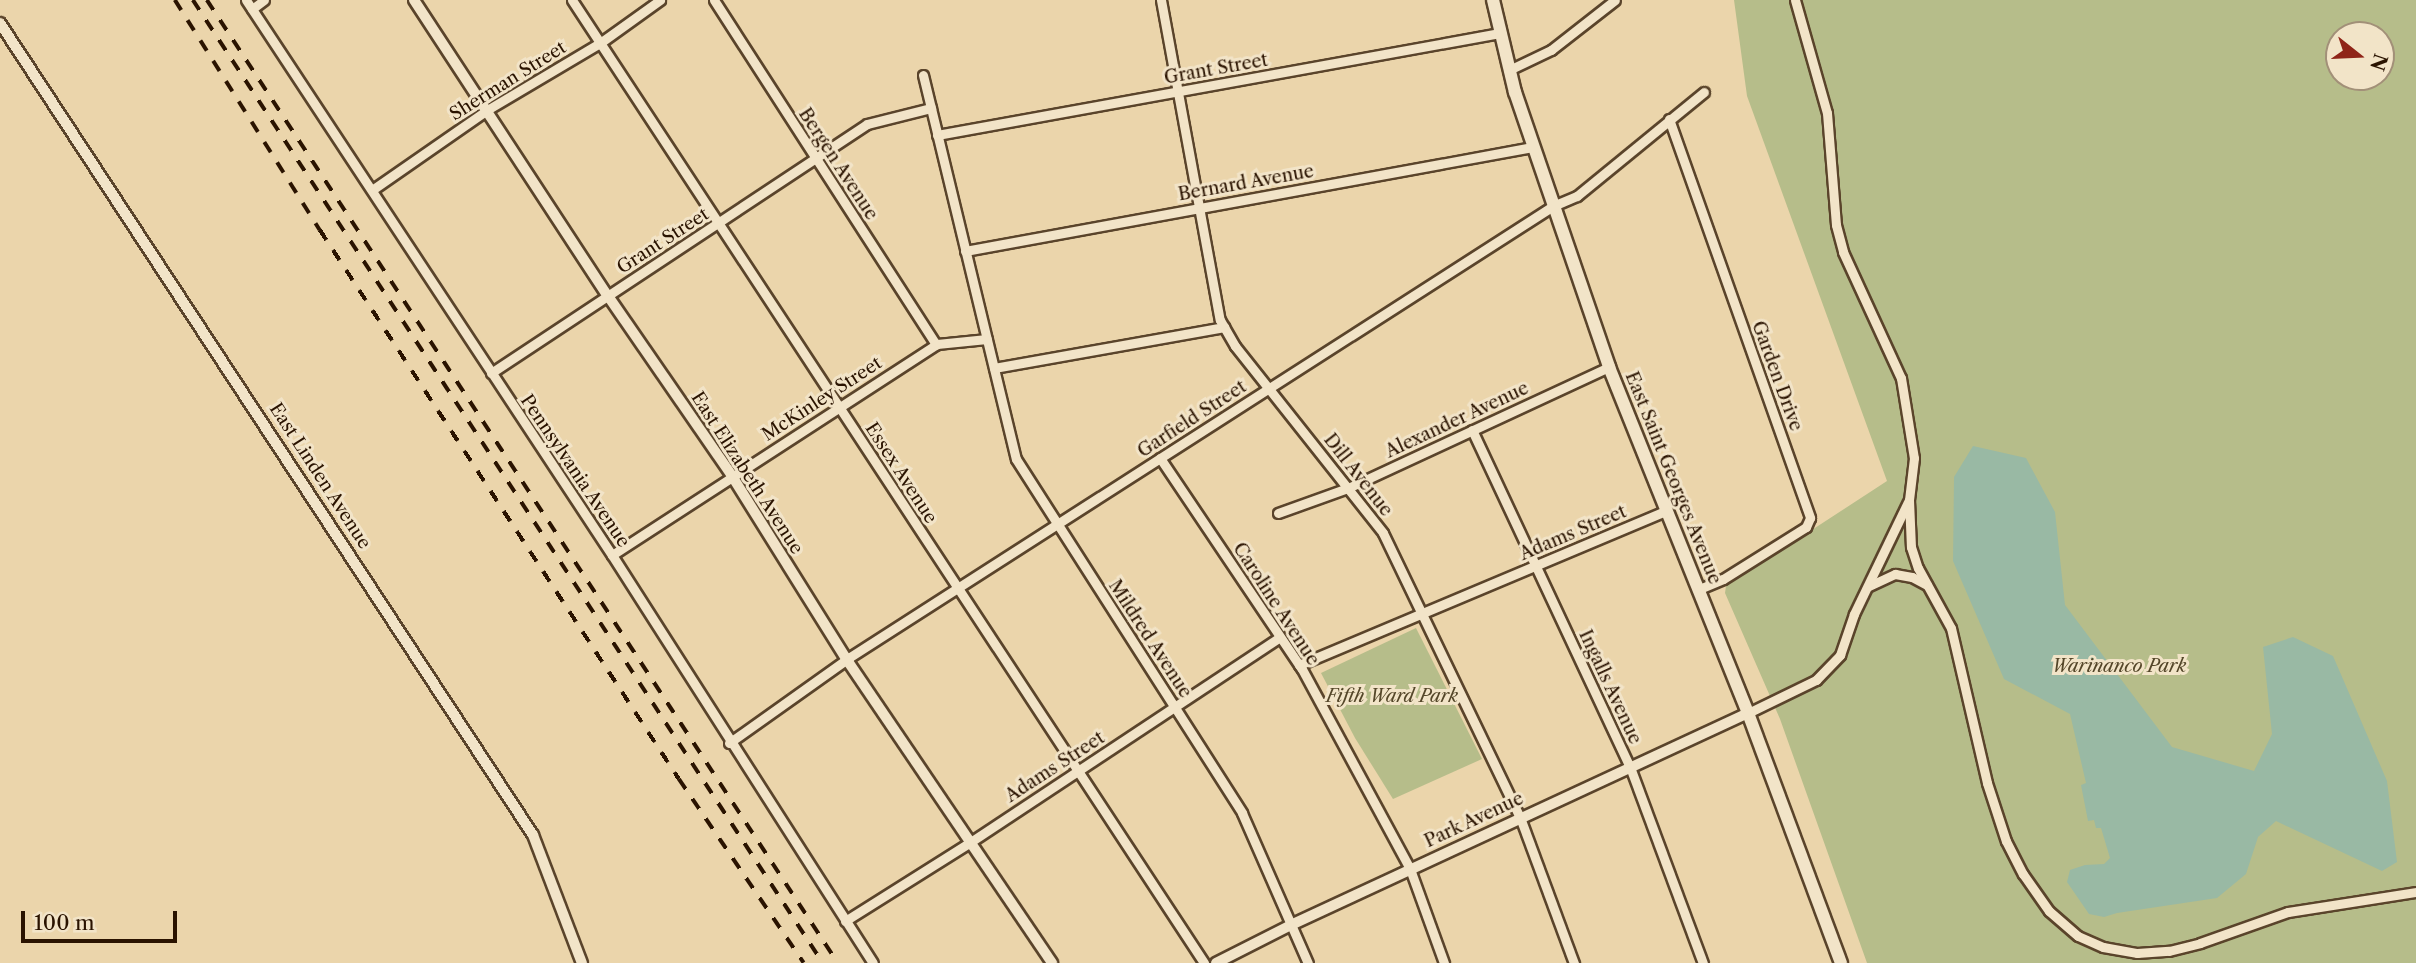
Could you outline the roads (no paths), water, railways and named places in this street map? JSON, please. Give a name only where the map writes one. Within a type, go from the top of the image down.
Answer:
[{"type":"main road","name":"East Saint Georges Avenue","points":[[1493,0],[1509,70],[1533,147],[1609,367],[1748,713],[1841,963]]},
{"type":"street","name":"Pennsylvania Avenue","points":[[246,0],[612,555],[873,963]]},
{"type":"street","points":[[252,9],[264,0]]},
{"type":"street","name":"East Elizabeth Avenue","points":[[414,0],[608,296],[732,476],[847,660],[972,841],[1052,963]]},
{"type":"street","name":"Essex Avenue","points":[[572,0],[1204,963]]},
{"type":"street","name":"Sherman Street","points":[[372,190],[487,110],[600,43],[660,0]]},
{"type":"street","name":"Bergen Avenue","points":[[714,0],[936,345]]},
{"type":"street","name":"Dill Avenue","points":[[1161,0],[1224,327],[1234,346],[1384,533],[1520,818],[1574,963]]},
{"type":"street","points":[[1509,70],[1551,50],[1615,0]]},
{"type":"street","points":[[1795,0],[1827,113],[1836,225],[1843,251],[1902,378],[1914,458],[1909,500],[1911,547],[1951,628],[1987,783],[2006,841],[2023,874],[2049,911],[2078,936],[2103,947],[2137,953],[2169,951],[2200,943],[2288,912],[2416,892]]},
{"type":"street","name":"East Linden Avenue","points":[[0,23],[533,835],[582,963]]},
{"type":"street","name":"Grant Street","points":[[937,135],[1500,33]]},
{"type":"street","points":[[923,75],[987,339]]},
{"type":"street","name":"Garfield Street","points":[[730,743],[847,660],[958,588],[1553,206],[1577,196],[1704,92]]},
{"type":"street","name":"Grant Street","points":[[491,373],[867,124],[931,108]]},
{"type":"street","name":"Garden Drive","points":[[1669,119],[1810,518],[1806,527],[1723,579],[1699,589]]},
{"type":"street","name":"Bernard Avenue","points":[[965,251],[1533,147]]},
{"type":"street","points":[[994,368],[1224,327]]},
{"type":"street","name":"McKinley Street","points":[[612,555],[838,406],[936,345],[987,339]]},
{"type":"street","name":"Mildred Avenue","points":[[987,339],[1016,458],[1242,813],[1308,963]]},
{"type":"street","name":"Alexander Avenue","points":[[1278,513],[1348,488],[1609,367]]},
{"type":"street","name":"Ingalls Avenue","points":[[1472,430],[1630,767],[1703,963]]},
{"type":"street","name":"Caroline Avenue","points":[[1160,458],[1299,665],[1410,869],[1444,963]]},
{"type":"street","points":[[1748,713],[1784,698],[1829,670],[1840,656],[1867,587],[1909,500]]},
{"type":"street","name":"Adams Street","points":[[1299,665],[1665,511]]},
{"type":"street","points":[[1867,587],[1895,575],[1918,579],[1927,584]]},
{"type":"street","name":"Adams Street","points":[[845,921],[972,841],[1280,637]]},
{"type":"street","name":"Park Avenue","points":[[1216,963],[1410,869],[1748,713]]},
{"type":"railway","points":[[175,0],[320,230],[679,779],[804,963]]},
{"type":"railway","points":[[193,0],[823,963]]},
{"type":"railway","points":[[207,0],[838,963]]},
{"type":"park label","name":"Warinanco Park","points":[[2119,666]]},
{"type":"park label","name":"Fifth Ward Park","points":[[1392,696]]}]
